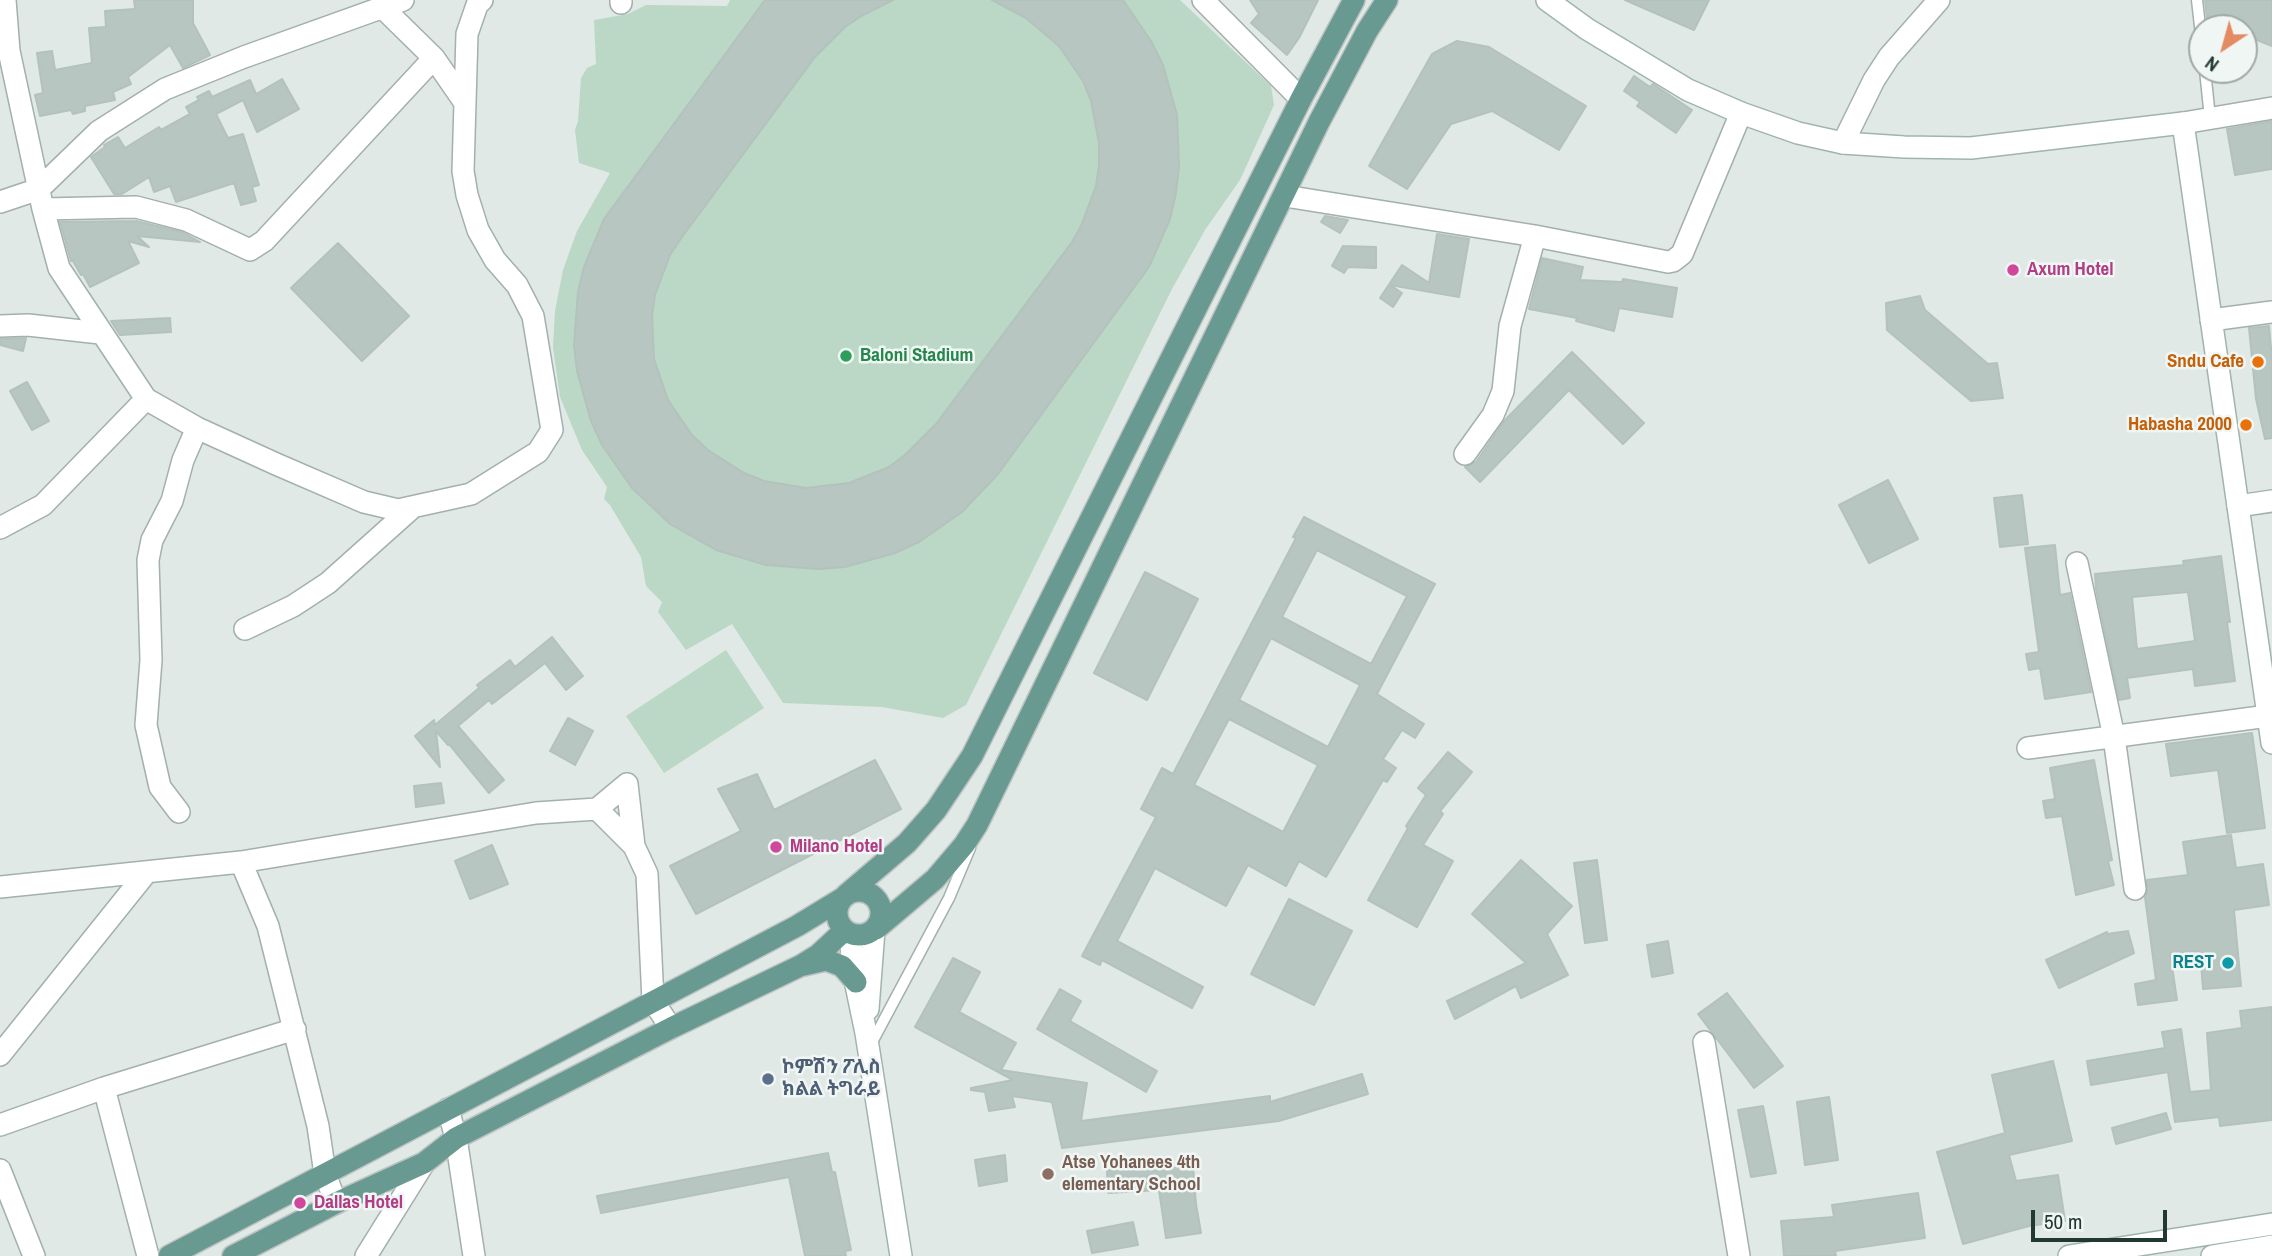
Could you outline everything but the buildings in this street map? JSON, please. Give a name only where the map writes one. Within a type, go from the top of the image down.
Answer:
[{"type":"main road","points":[[1354,0],[1301,99],[972,756],[936,810],[907,843],[839,904],[838,918],[848,932],[865,935],[875,929],[935,879],[977,825],[1319,122],[1367,31],[1387,0]]},
{"type":"main road","points":[[169,1256],[797,926],[852,892],[866,892],[877,899],[882,912],[875,929]]},
{"type":"main road","points":[[233,1256],[336,1203],[424,1163],[456,1138],[671,1028],[802,965],[848,932]]},
{"type":"main road","points":[[802,965],[826,960],[834,962],[842,966],[856,982]]},
{"type":"street","points":[[5,0],[9,51],[59,268],[146,399],[197,428],[364,502],[398,510],[471,494],[538,452],[552,430],[533,316],[517,285],[495,260],[478,230],[463,172],[467,33],[477,5],[482,0]]},
{"type":"street","points":[[1203,0],[1301,99]]},
{"type":"street","points":[[1547,0],[1587,29],[1688,90],[1741,113],[1798,133],[1843,143],[1970,148],[2183,123],[2272,108]]},
{"type":"street","points":[[1843,143],[1874,80],[1889,57],[1939,0]]},
{"type":"street","points":[[41,199],[99,131],[165,89],[244,57],[393,4],[465,103]]},
{"type":"street","points":[[0,202],[41,199],[136,207],[186,219],[250,250],[264,241],[433,58]]},
{"type":"street","points":[[1285,196],[1535,236],[1668,262],[1677,260],[1682,254],[1741,113]]},
{"type":"street","points":[[2183,123],[2272,743]]},
{"type":"street","points":[[1465,454],[1493,415],[1503,391],[1510,326],[1535,236]]},
{"type":"street","points":[[2211,320],[2272,312]]},
{"type":"street","points":[[0,326],[28,325],[100,332]]},
{"type":"street","points":[[0,528],[43,505],[146,399]]},
{"type":"street","points":[[179,812],[160,786],[146,725],[151,660],[148,560],[152,540],[172,501],[183,460],[197,428]]},
{"type":"street","points":[[2238,506],[2272,501]]},
{"type":"street","points":[[246,629],[293,606],[328,583],[413,507]]},
{"type":"street","points":[[2077,563],[2114,737],[2135,890]]},
{"type":"street","points":[[2028,748],[2270,716]]},
{"type":"street","points":[[0,887],[241,862],[536,813],[597,809],[628,784],[634,846],[647,874],[653,1001],[671,1028]]},
{"type":"street","points":[[597,809],[634,846]]},
{"type":"street","points":[[241,862],[268,926],[318,1125],[325,1174],[336,1203]]},
{"type":"street","points":[[0,1055],[146,873]]},
{"type":"street","points":[[867,1041],[875,929]]},
{"type":"street","points":[[848,932],[901,1256]]},
{"type":"street","points":[[0,1125],[104,1088],[295,1029]]},
{"type":"street","points":[[1704,1042],[1739,1256]]},
{"type":"street","points":[[104,1088],[148,1256]]},
{"type":"street","points":[[448,1109],[456,1138],[474,1256]]},
{"type":"street","points":[[366,1256],[424,1163]]},
{"type":"street","points":[[0,1170],[34,1256]]},
{"type":"street","points":[[2077,1256],[2272,1224]]},
{"type":"street","points":[[2212,1256],[2272,1246]]},
{"type":"lane","points":[[2206,84],[2210,118]]},
{"type":"lane","points":[[867,1041],[949,898],[977,825]]},
{"type":"green space","name":"Baloni Stadium","points":[[730,0],[1180,0],[1271,86],[1274,105],[1240,180],[1205,230],[1172,289],[966,705],[943,718],[882,707],[783,703],[732,624],[686,650],[658,612],[662,602],[646,586],[641,557],[604,499],[607,487],[582,450],[560,397],[553,347],[555,311],[563,270],[577,231],[610,173],[579,163],[575,130],[581,78],[587,68],[596,64],[594,20],[628,14],[646,5],[727,6]]},
{"type":"green space","points":[[726,650],[764,708],[664,773],[626,716]]},
{"type":"place","name":"Axum Hotel","points":[[2013,270]]},
{"type":"place","name":"Baloni Stadium","points":[[846,356]]},
{"type":"place","name":"Sndu Cafe","points":[[2258,362]]},
{"type":"place","name":"Habasha 2000","points":[[2246,425]]},
{"type":"place","name":"Milano Hotel","points":[[776,847]]},
{"type":"place","name":"REST","points":[[2228,963]]},
{"type":"place","name":"ኮምሽን ፖሊስ ክልል ትግራይ","points":[[768,1079]]},
{"type":"place","name":"Atse Yohanees 4th elementary School","points":[[1048,1174]]},
{"type":"place","name":"Dallas Hotel","points":[[300,1203]]}]
